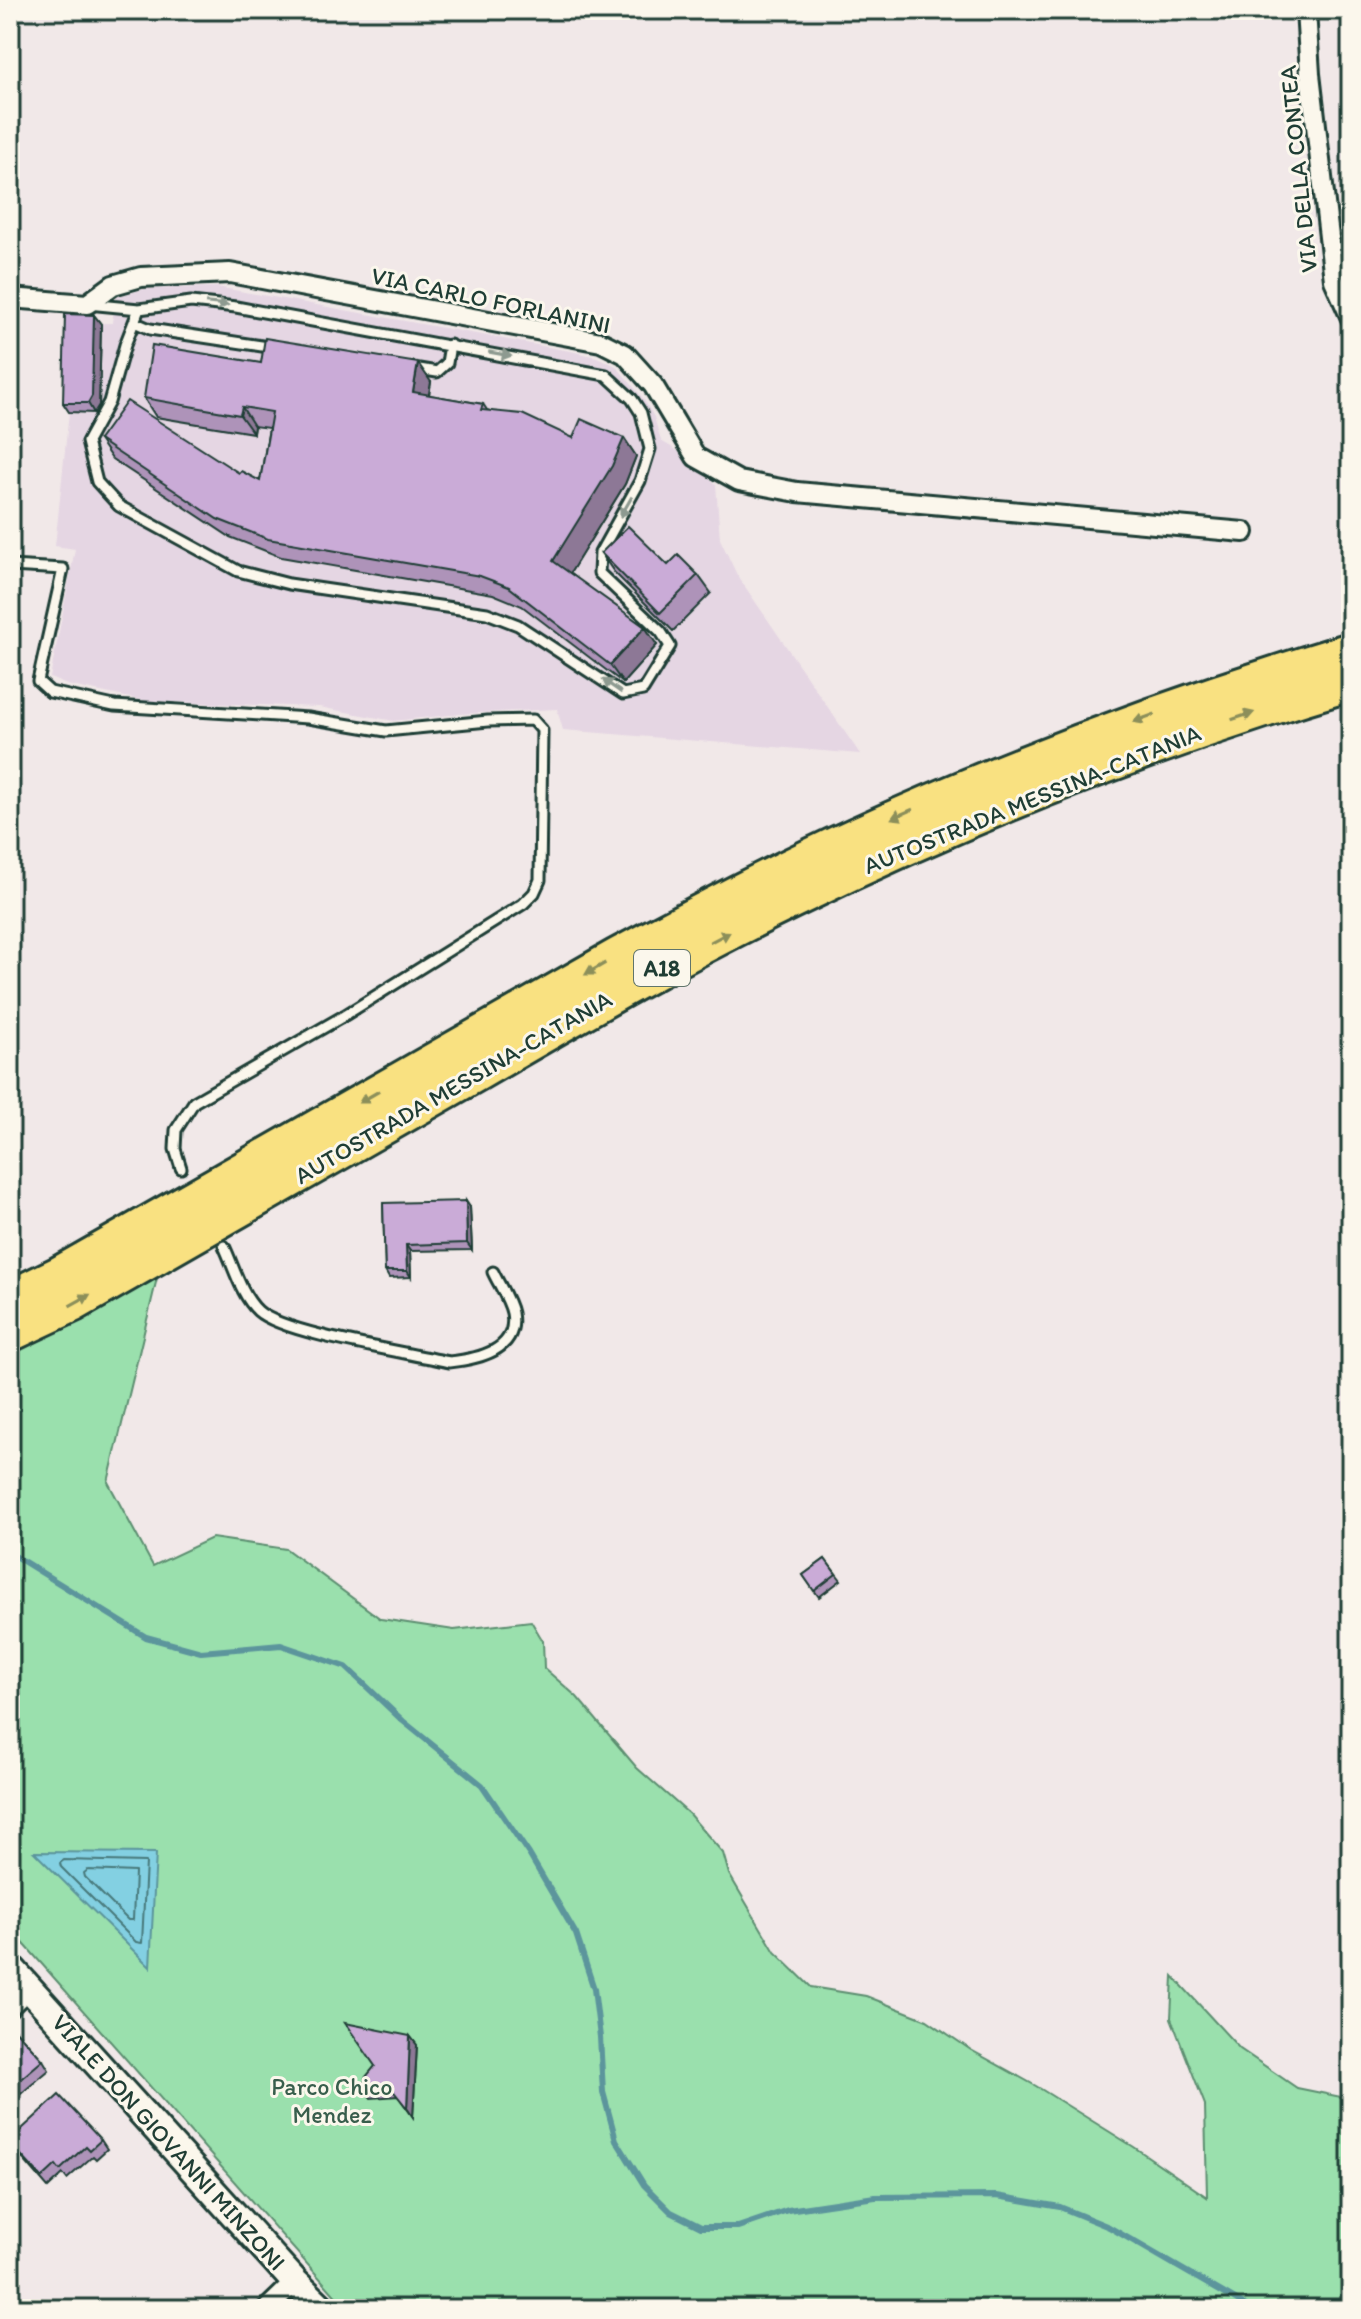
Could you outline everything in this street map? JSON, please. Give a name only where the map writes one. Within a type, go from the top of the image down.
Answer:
[{"type":"highway","name":"AUTOSTRADA MESSINA-CATANIA","points":[[295,1159],[617,956],[852,836],[1060,749],[1200,698],[1351,650]]},
{"type":"highway","name":"AUTOSTRADA MESSINA-CATANIA","points":[[10,1298],[201,1210],[718,937],[866,865],[1084,773],[1209,727],[1351,683]]},
{"type":"highway","name":"AUTOSTRADA MESSINA-CATANIA","points":[[10,1334],[74,1304],[201,1210]]},
{"type":"street","name":"VIA DELLA CONTEA","points":[[1306,10],[1310,74],[1334,280],[1351,318]]},
{"type":"street","name":"VIA CARLO FORLANINI","points":[[87,304],[113,285],[141,277],[230,273],[601,342],[625,354],[653,385],[696,457],[739,481],[797,492],[1244,532]]},
{"type":"street","points":[[10,298],[87,304]]},
{"type":"street","name":"VIALE DON GIOVANNI MINZONI","points":[[10,1967],[20,1997],[295,2282]]},
{"type":"street","points":[[267,2309],[295,2282]]},
{"type":"street","points":[[295,2282],[314,2309]]},
{"type":"street","points":[[295,2282],[323,2309]]},
{"type":"lane","points":[[87,304],[139,309],[191,302],[236,307],[606,375],[632,399],[641,413],[650,449],[640,481],[600,553],[599,573],[661,632],[670,646],[643,690],[623,694],[518,625],[487,613],[289,584],[238,571],[119,506],[97,482],[87,442],[109,402],[139,309]]},
{"type":"lane","points":[[134,322],[150,329],[286,350]]},
{"type":"lane","points":[[407,368],[437,372],[447,363],[450,345]]},
{"type":"lane","points":[[10,566],[63,569],[38,681],[50,692],[114,706],[308,718],[386,731],[533,720],[542,730],[540,880],[534,893],[523,904],[342,1017],[194,1102],[182,1116],[176,1130],[175,1149],[201,1210],[248,1299],[261,1314],[301,1330],[449,1362],[472,1360],[504,1344],[512,1330],[512,1313],[493,1272]]},
{"type":"lane","points":[[295,1159],[259,1179],[295,1159]]},
{"type":"lane","points":[[201,1210],[235,1193],[201,1210]]},
{"type":"shaded area","points":[[217,287],[570,351],[597,357],[616,366],[643,398],[654,417],[661,441],[678,451],[716,484],[720,539],[737,575],[860,754],[563,730],[557,709],[394,721],[319,707],[145,701],[67,685],[50,678],[75,549],[55,546],[69,412],[72,324],[112,323],[116,297],[144,289]]},
{"type":"green space","name":"Parco Chico Mendez","points":[[157,1278],[108,1482],[153,1566],[212,1538],[286,1549],[381,1619],[454,1630],[531,1621],[543,1641],[544,1668],[577,1697],[637,1768],[689,1814],[723,1853],[729,1874],[775,1952],[811,1987],[866,1996],[927,2020],[971,2050],[1134,2147],[1207,2197],[1205,2105],[1171,2018],[1173,1976],[1240,2049],[1297,2088],[1351,2099],[1351,2309],[347,2309],[10,1928],[10,1356]]},
{"type":"water","points":[[34,1852],[156,1853],[150,1967]]},
{"type":"building","points":[[65,314],[94,315],[92,396],[88,403],[63,403]]},
{"type":"building","points":[[265,338],[418,363],[413,392],[483,404],[481,410],[522,414],[573,438],[581,419],[624,438],[612,466],[553,561],[645,627],[610,665],[509,587],[480,576],[268,539],[217,519],[99,440],[127,401],[239,473],[241,471],[260,481],[272,412],[242,407],[240,415],[144,398],[152,345],[261,363]]},
{"type":"building","points":[[628,526],[668,565],[678,555],[698,575],[660,613],[601,553]]},
{"type":"building","points":[[466,1201],[467,1243],[406,1245],[407,1271],[385,1271],[383,1203]]},
{"type":"building","points":[[825,1559],[836,1574],[814,1591],[803,1575]]},
{"type":"building","points":[[345,2023],[410,2036],[407,2108],[391,2088],[365,2090],[365,2078],[375,2066]]},
{"type":"building","points":[[10,2024],[43,2060],[10,2088]]},
{"type":"building","points":[[59,2095],[101,2140],[90,2150],[86,2146],[60,2170],[56,2165],[42,2178],[10,2140]]},
{"type":"waterway","points":[[10,1553],[146,1637],[201,1652],[281,1645],[346,1667],[403,1721],[482,1785],[529,1854],[576,1934],[594,1989],[603,2092],[616,2140],[644,2185],[671,2212],[701,2227],[738,2227],[788,2210],[875,2197],[997,2196],[1060,2207],[1109,2227],[1251,2309]]}]
